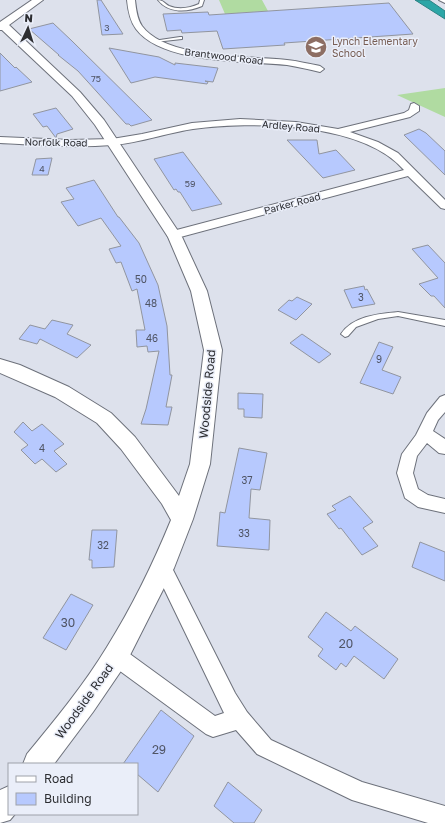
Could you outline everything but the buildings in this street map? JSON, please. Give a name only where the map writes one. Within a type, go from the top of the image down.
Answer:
[{"type":"street","points":[[1,26],[38,0]]},
{"type":"street","name":"Brantwood Road","points":[[132,0],[134,18],[141,30],[155,41],[166,46],[205,56],[290,63],[320,69]]},
{"type":"street","name":"Woodside Road","points":[[1,26],[76,94],[100,123],[113,142],[173,235],[199,291],[213,350],[200,464],[182,519],[163,568],[116,656],[84,703],[38,763]]},
{"type":"street","points":[[338,131],[407,115],[414,111],[414,106]]},
{"type":"street","name":"Ardley Road","points":[[113,142],[190,127],[232,122],[295,125],[338,131],[374,143],[395,155],[445,206]]},
{"type":"street","name":"Norfolk Road","points":[[0,140],[65,143],[113,142]]},
{"type":"street","name":"Parker Road","points":[[173,235],[410,172]]},
{"type":"street","points":[[0,366],[14,370],[62,392],[104,418],[128,443],[169,498],[182,519]]},
{"type":"street","points":[[445,401],[432,417],[422,439],[410,454],[405,473],[411,493],[424,502],[445,506]]},
{"type":"street","points":[[425,433],[445,448]]},
{"type":"street","points":[[163,568],[171,588],[199,640],[229,705],[264,747],[360,792],[445,818]]},
{"type":"street","points":[[116,656],[213,727],[240,719]]},
{"type":"street","points":[[0,810],[8,801]]},
{"type":"lane","points":[[160,0],[163,4],[170,7],[185,9],[201,5],[202,0]]},
{"type":"lane","points":[[291,0],[300,0]]},
{"type":"lane","points":[[155,41],[180,38]]},
{"type":"lane","points":[[345,334],[353,325],[378,317],[398,314],[445,323]]},
{"type":"green space","points":[[219,0],[262,0],[268,11],[225,14]]},
{"type":"green space","points":[[445,88],[445,117],[397,95]]},
{"type":"water","points":[[415,0],[429,0],[445,11],[445,19]]},
{"type":"place","name":"Lynch Elementary School","points":[[316,47]]}]
